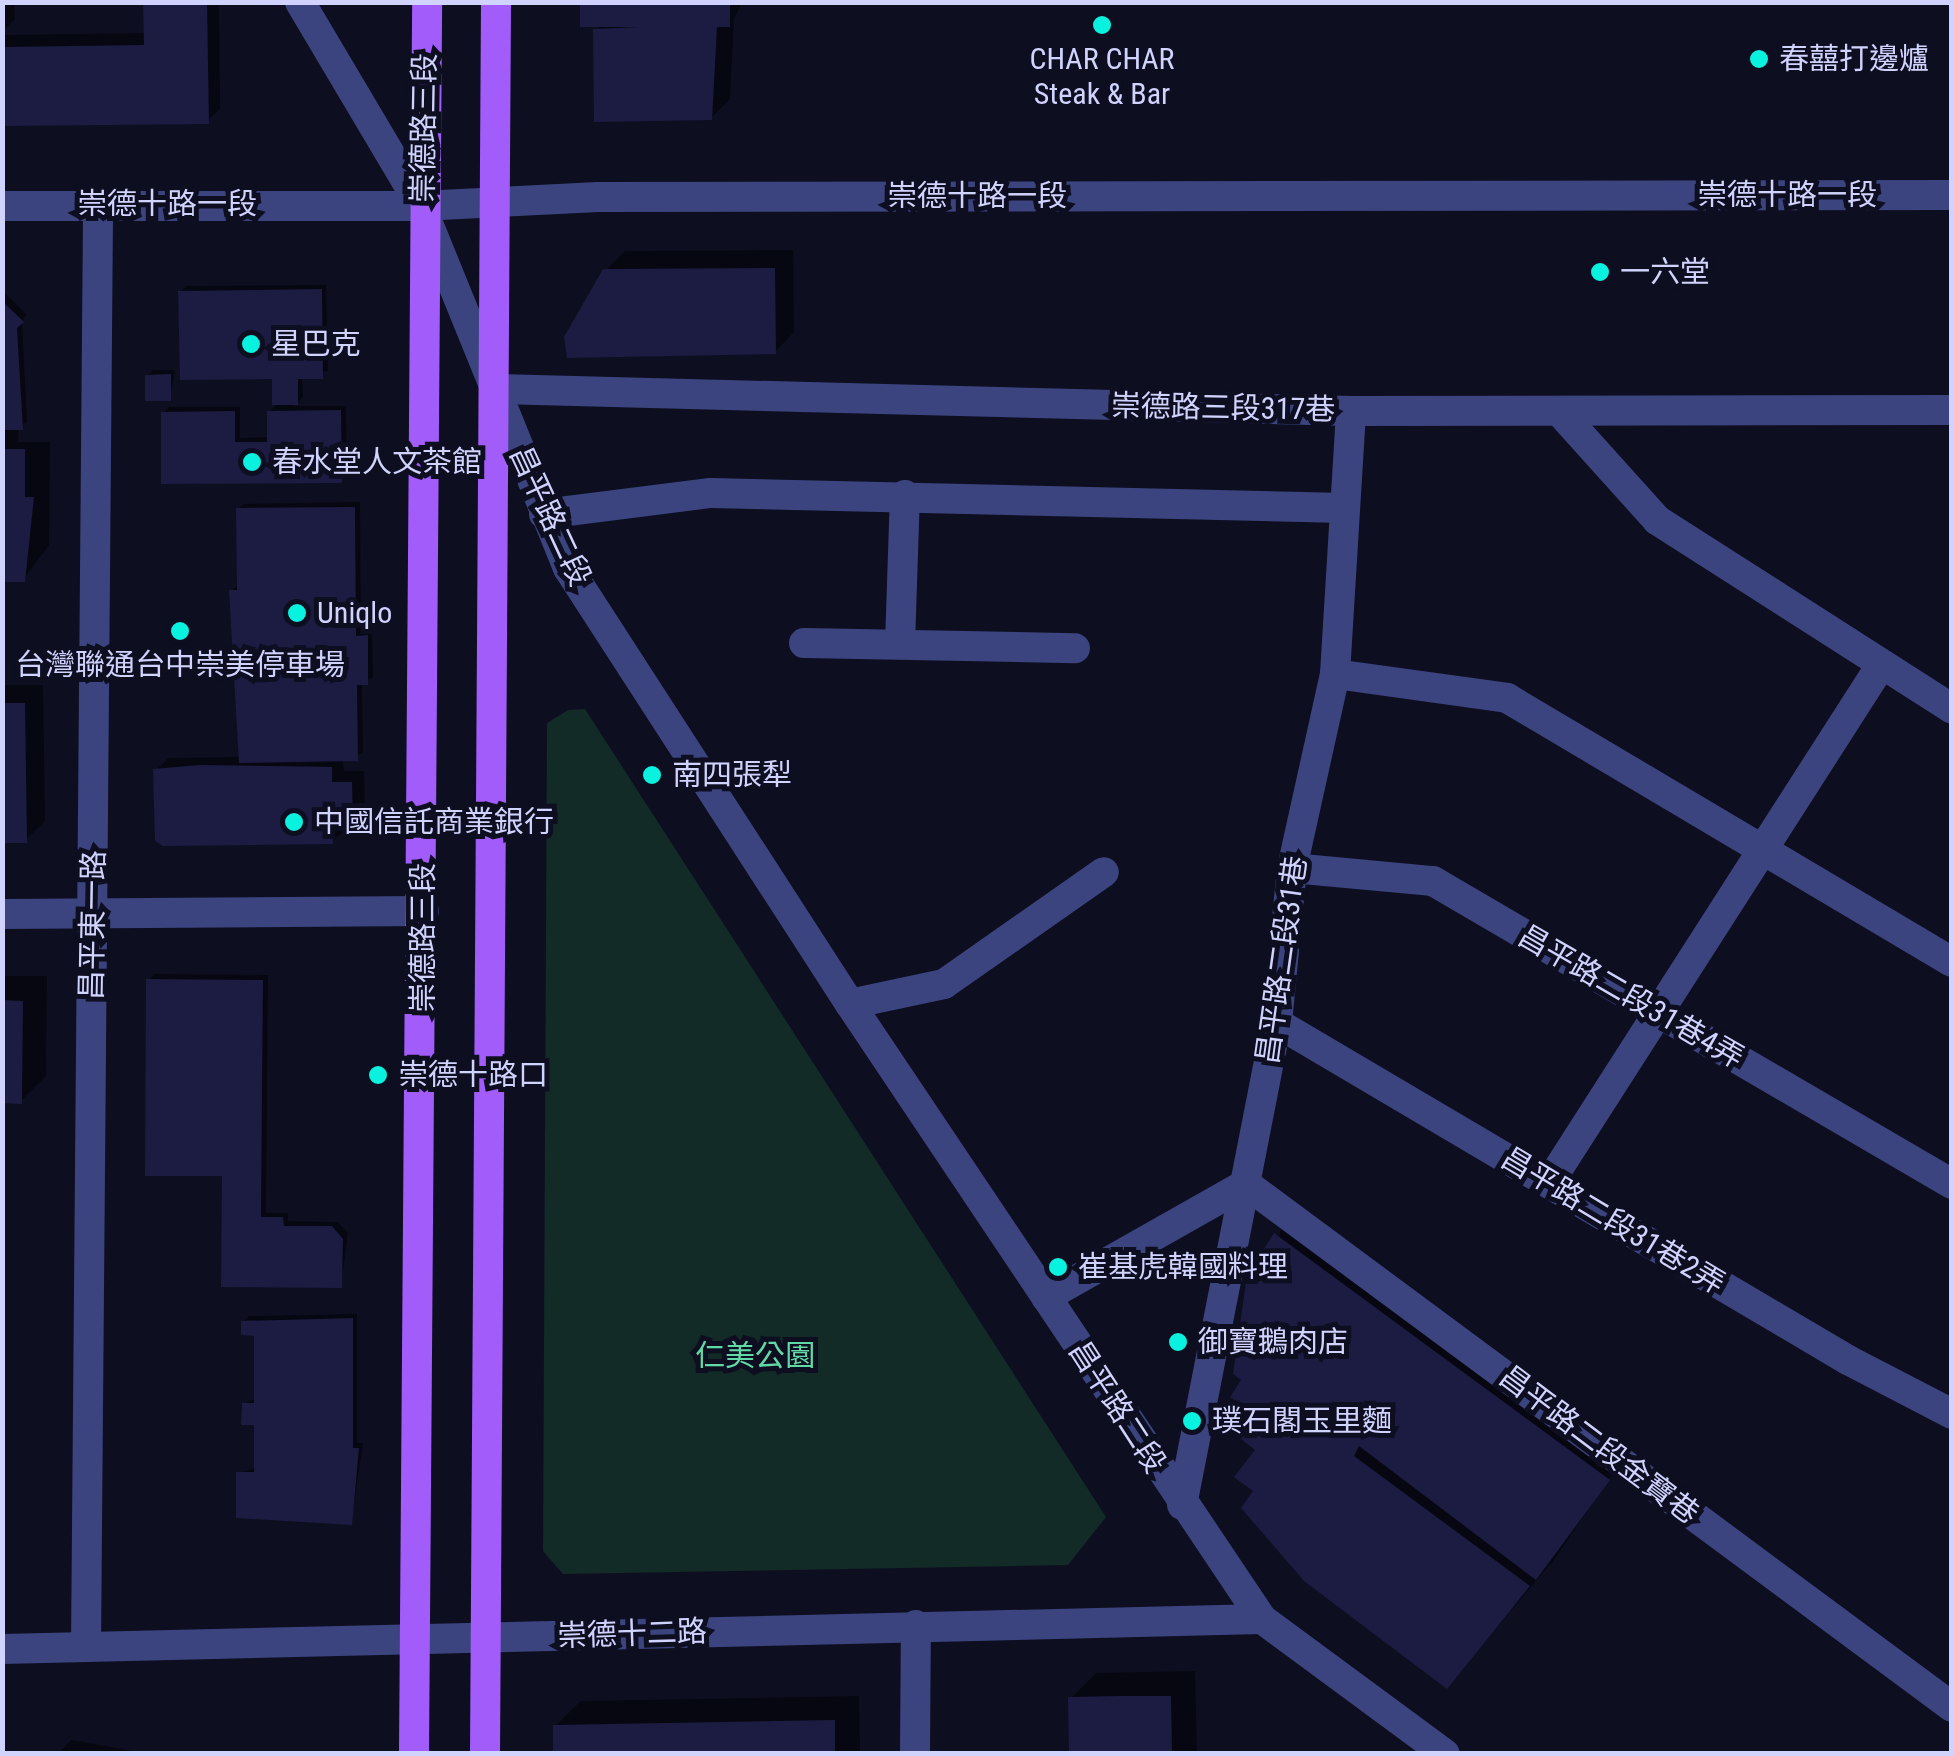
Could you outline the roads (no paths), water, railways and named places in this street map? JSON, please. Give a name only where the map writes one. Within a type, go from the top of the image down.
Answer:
[{"type":"main road","name":"崇德路三段","points":[[414,1754],[424,912],[421,206],[426,2]]},
{"type":"main road","points":[[485,1754],[496,2]]},
{"type":"street","name":"昌平路二段","points":[[300,2],[421,206],[568,568],[850,1004],[1262,1619],[1445,1754]]},
{"type":"street","name":"崇德十路一段","points":[[2,206],[1952,194]]},
{"type":"street","name":"昌平東一路","points":[[86,1647],[98,204]]},
{"type":"street","name":"崇德路三段317巷","points":[[494,389],[1351,411],[1952,410]]},
{"type":"street","name":"昌平路二段31巷","points":[[1182,1504],[1277,1023],[1292,868],[1335,674],[1351,411]]},
{"type":"street","points":[[1559,411],[1657,520],[1952,710]]},
{"type":"street","points":[[544,514],[710,493],[1345,508]]},
{"type":"street","points":[[900,644],[905,495]]},
{"type":"street","points":[[804,643],[1075,648]]},
{"type":"street","points":[[1549,1183],[1881,665]]},
{"type":"street","points":[[1335,674],[1506,698],[1952,962]]},
{"type":"street","name":"昌平路二段31巷4弄","points":[[1292,868],[1433,881],[1952,1184]]},
{"type":"street","points":[[850,1004],[944,984],[1104,872]]},
{"type":"street","points":[[2,914],[424,912]]},
{"type":"street","name":"昌平路二段31巷2弄","points":[[1277,1023],[1952,1414]]},
{"type":"street","points":[[1046,1297],[1246,1184]]},
{"type":"street","name":"昌平路二段金寶巷","points":[[1246,1184],[1952,1707]]},
{"type":"street","name":"崇德十二路","points":[[2,1649],[1262,1619]]},
{"type":"street","points":[[915,1754],[916,1625]]},
{"type":"place","name":"CHAR CHAR Steak & Bar","points":[[1102,25]]},
{"type":"place","name":"春囍打邊爐","points":[[1759,59]]},
{"type":"place","name":"一六堂","points":[[1600,272]]},
{"type":"place","name":"星巴克","points":[[251,344]]},
{"type":"place","name":"春水堂人文茶館","points":[[252,462]]},
{"type":"place","name":"Uniqlo","points":[[297,613]]},
{"type":"place","name":"台灣聯通台中崇美停車場","points":[[180,631]]},
{"type":"place","name":"南四張犁","points":[[652,775]]},
{"type":"place","name":"中國信託商業銀行","points":[[294,822]]},
{"type":"place","name":"崇德十路口","points":[[378,1075]]},
{"type":"place","name":"崔基虎韓國料理","points":[[1058,1267]]},
{"type":"place","name":"御寶鵝肉店","points":[[1178,1342]]},
{"type":"place","name":"璞石閣玉里麵","points":[[1192,1421]]},
{"type":"park label","name":"仁美公園","points":[[755,1356]]}]
